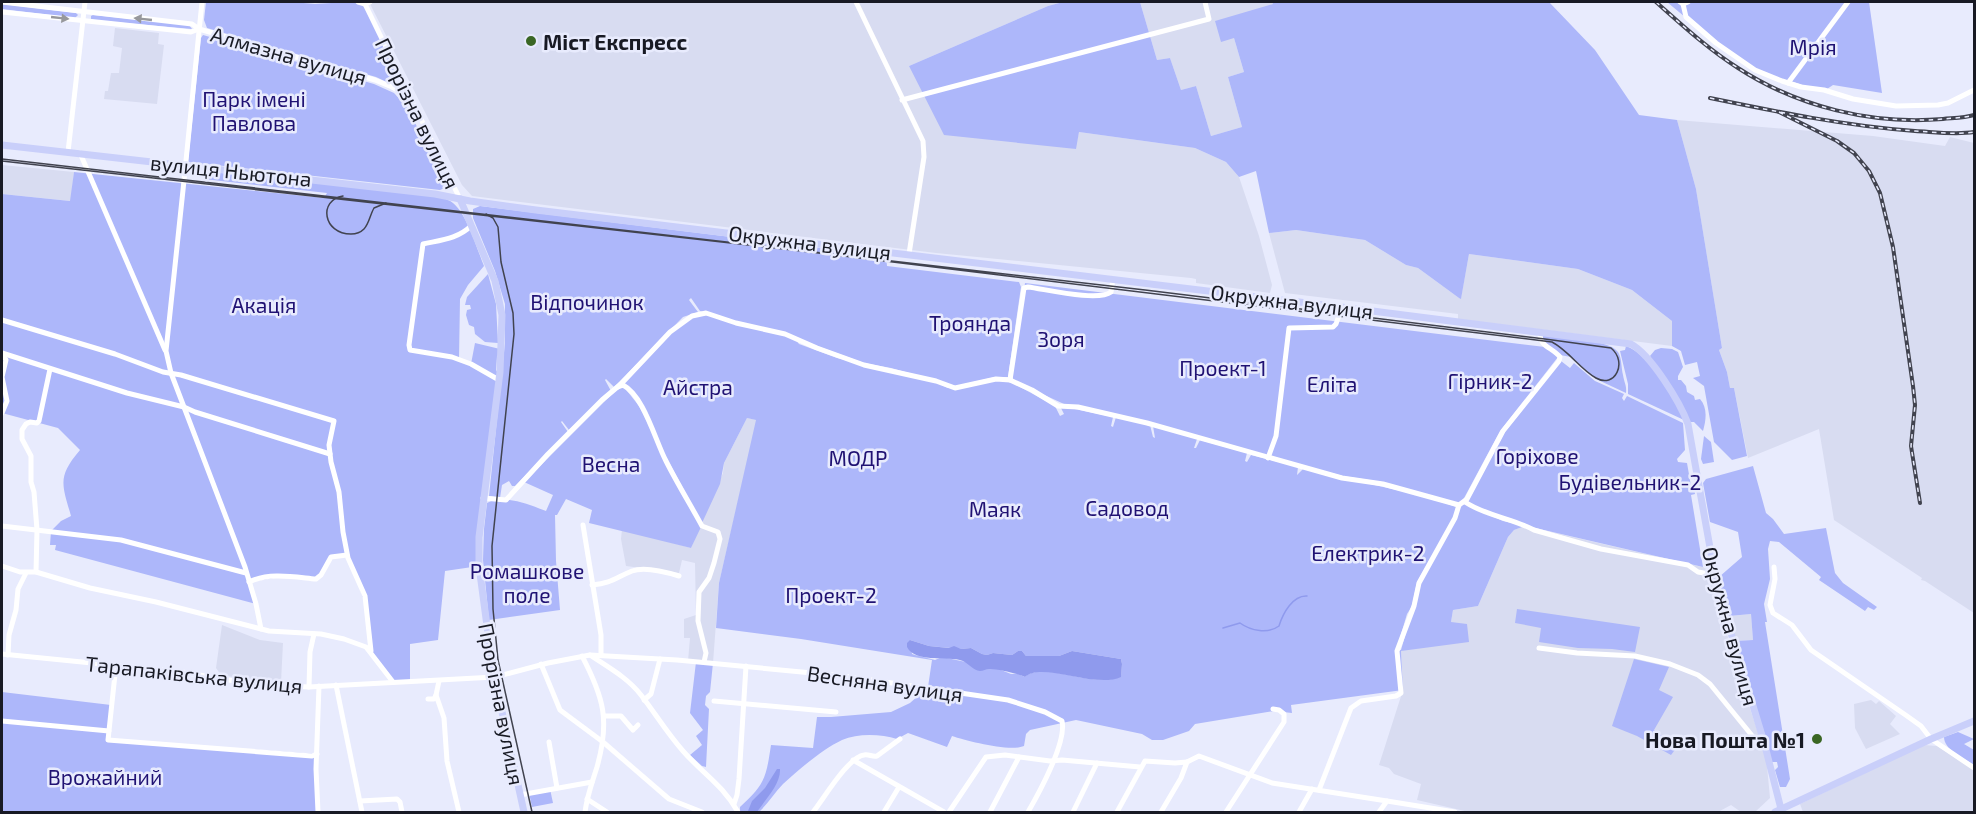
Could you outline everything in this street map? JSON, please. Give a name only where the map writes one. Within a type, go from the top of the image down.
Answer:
[{"type":"main road","name":"вулиця Ньютона","points":[[2,145],[435,194],[460,199]]},
{"type":"main road","name":"Прорізна вулиця","points":[[460,199],[492,273],[499,297],[502,341],[479,537],[479,566],[495,677],[524,813]]},
{"type":"main road","name":"Окружна вулиця","points":[[460,199],[1342,307],[1636,346],[1647,356],[1679,405],[1688,424],[1715,575],[1741,671],[1764,742],[1778,811]]},
{"type":"main road","points":[[1778,811],[1974,721]]},
{"type":"street","name":"Алмазна вулиця","points":[[2,2],[192,24],[200,29],[375,80],[410,97]]},
{"type":"street","points":[[68,152],[85,2]]},
{"type":"street","points":[[166,351],[202,2]]},
{"type":"street","points":[[358,2],[366,2]]},
{"type":"street","name":"Прорізна вулиця","points":[[366,2],[460,199]]},
{"type":"street","points":[[856,2],[923,141],[924,148],[909,254]]},
{"type":"street","points":[[902,99],[1209,19],[1205,2]]},
{"type":"street","points":[[1684,2],[1683,13],[1686,18],[1716,43],[1755,70],[1788,83],[1824,90],[1853,99],[1896,106],[1948,104],[1974,90]]},
{"type":"street","points":[[1788,83],[1848,2]]},
{"type":"street","name":"Алмазна вулиця","points":[[2,12],[191,32],[200,29]]},
{"type":"street","points":[[80,153],[166,351],[171,373],[246,573],[259,613],[261,629]]},
{"type":"street","points":[[472,225],[457,236],[423,244],[410,350],[452,357],[471,364],[499,380]]},
{"type":"street","points":[[1010,380],[1024,288],[1106,295],[1111,292],[1113,279]]},
{"type":"street","points":[[1268,458],[1276,436],[1288,328],[1334,327],[1342,307]]},
{"type":"street","points":[[483,498],[506,500],[548,454],[670,332],[692,315],[706,313],[736,323],[785,334],[864,365],[936,381],[954,388],[996,379],[1010,380],[1058,406],[1078,407],[1129,419],[1342,478],[1383,484],[1462,504],[1500,519],[1525,524],[1534,530],[1568,540],[1601,549],[1688,565],[1698,572],[1715,575]]},
{"type":"street","points":[[2,320],[334,422],[329,445],[330,454],[339,492],[347,555],[365,596],[371,651]]},
{"type":"street","points":[[1299,813],[1316,789],[1348,712],[1360,701],[1396,696],[1401,693],[1397,651],[1414,606],[1419,583],[1503,431],[1560,361],[1556,352],[1544,346],[1540,332]]},
{"type":"street","points":[[2,353],[127,393],[184,407],[330,454]]},
{"type":"street","points":[[2,353],[6,360],[2,377],[7,401],[2,413]]},
{"type":"street","points":[[36,572],[37,530],[31,482],[31,456],[25,447],[22,435],[26,424],[39,421],[50,369]]},
{"type":"street","points":[[616,388],[626,386],[640,404],[666,461],[702,526],[718,532],[720,539],[714,563],[699,592],[698,621],[705,649],[704,663]]},
{"type":"street","points":[[583,525],[601,635],[601,655]]},
{"type":"street","points":[[2,526],[121,540],[246,573]]},
{"type":"street","points":[[249,582],[256,579],[285,576],[316,579],[321,575],[331,557],[347,555]]},
{"type":"street","points":[[2,566],[26,573],[36,572],[90,588],[261,629],[344,639],[371,651],[393,682]]},
{"type":"street","points":[[1774,567],[1775,579],[1770,605],[1773,613],[1792,625],[1811,651],[1921,726],[1931,739],[1974,768]]},
{"type":"street","points":[[592,585],[610,582],[636,570],[679,576]]},
{"type":"street","points":[[5,654],[16,610],[18,589],[26,573]]},
{"type":"street","points":[[309,687],[311,645],[314,634]]},
{"type":"street","points":[[1539,648],[1635,656],[1670,664],[1698,675],[1710,684],[1754,738],[1758,742],[1764,742]]},
{"type":"street","name":"Тарапаківська вулиця","points":[[5,654],[182,672],[252,684],[309,687],[495,677],[541,664],[582,656],[601,655]]},
{"type":"street","points":[[590,655],[630,683],[682,750],[707,772],[734,809]]},
{"type":"street","name":"Весняна вулиця","points":[[601,655],[844,676],[1008,700],[1045,712],[1062,721],[1062,733],[1054,761]]},
{"type":"street","points":[[582,656],[596,684],[605,716],[603,742],[585,813]]},
{"type":"street","points":[[644,700],[651,694],[660,659]]},
{"type":"street","points":[[541,664],[558,708],[603,742],[669,799],[702,813]]},
{"type":"street","points":[[116,665],[108,740],[312,756],[317,754]]},
{"type":"street","points":[[734,809],[739,779],[746,666]]},
{"type":"street","points":[[428,699],[434,699],[439,681]]},
{"type":"street","points":[[336,685],[346,744],[362,813]]},
{"type":"street","points":[[318,813],[319,686]]},
{"type":"street","points":[[436,695],[444,718],[447,761],[459,813]]},
{"type":"street","points":[[714,701],[836,712]]},
{"type":"street","points":[[1226,813],[1284,722],[1286,716],[1283,712],[1273,709]]},
{"type":"street","points":[[605,716],[621,716],[633,730],[638,725]]},
{"type":"street","points":[[2,721],[109,731]]},
{"type":"street","points":[[813,813],[853,760],[863,755],[878,756],[900,740]]},
{"type":"street","points":[[549,741],[558,788]]},
{"type":"street","points":[[949,813],[981,761],[986,757],[997,755],[1140,767]]},
{"type":"street","points":[[1117,813],[1140,767],[1146,761],[1175,764],[1187,762],[1196,756],[1204,756],[1249,776],[1279,784],[1455,813]]},
{"type":"street","points":[[990,813],[1019,757]]},
{"type":"street","points":[[853,760],[944,813]]},
{"type":"street","points":[[1028,813],[1054,761]]},
{"type":"street","points":[[1161,813],[1181,778],[1187,762]]},
{"type":"street","points":[[1073,813],[1097,763]]},
{"type":"street","points":[[520,795],[592,782]]},
{"type":"street","points":[[884,813],[899,787]]},
{"type":"street","points":[[587,798],[607,813]]},
{"type":"street","points":[[360,801],[396,799],[400,802],[402,813]]},
{"type":"street","points":[[1379,813],[1387,801]]},
{"type":"shaded area","points":[[369,2],[1063,2],[1048,6],[909,66],[1075,149],[1079,132],[1195,148],[1226,162],[1239,177],[1259,236],[1272,285],[1270,293],[1196,283],[1196,279],[1191,278],[936,253],[472,196],[462,185]]},
{"type":"shaded area","points":[[1140,2],[1272,2],[1273,4],[1234,38],[1244,72],[1228,77],[1242,127],[1211,136],[1196,86],[1181,90],[1170,58],[1157,60]]},
{"type":"shaded area","points":[[115,28],[159,33],[158,44],[164,45],[157,104],[104,99],[111,73],[119,73],[122,48],[113,46]]},
{"type":"shaded area","points":[[1677,120],[1873,136],[1945,146],[1950,137],[1974,143],[1974,613],[1921,580],[1922,578],[1834,520],[1819,429],[1748,458],[1734,388],[1730,388],[1719,350],[1722,348],[1696,189]]},
{"type":"shaded area","points":[[2,165],[74,172],[71,201],[2,194]]},
{"type":"shaded area","points":[[1296,230],[1365,240],[1406,265],[1418,268],[1459,298],[1461,298],[1469,254],[1578,269],[1632,290],[1672,321],[1672,346],[1458,319],[1458,314],[1285,293],[1269,233]]},
{"type":"shaded area","points":[[747,418],[757,420],[719,583],[713,663],[688,661],[690,638],[684,638],[684,619],[696,615],[695,563],[682,560],[679,573],[626,566],[621,539],[622,529],[691,548],[723,473],[724,463]]},
{"type":"shaded area","points":[[1525,526],[1711,569],[1714,588],[1738,673],[1766,756],[1770,798],[1755,812],[1741,812],[1731,805],[1718,812],[1469,812],[1417,800],[1421,784],[1394,774],[1389,768],[1379,765],[1403,690],[1401,651],[1451,622],[1453,610],[1478,606],[1508,537],[1514,530]]},
{"type":"shaded area","points":[[1751,614],[1753,640],[1736,641],[1729,616]]},
{"type":"shaded area","points":[[222,625],[260,640],[283,643],[281,682],[221,675],[216,668]]},
{"type":"shaded area","points":[[910,640],[929,646],[971,648],[987,655],[993,653],[1012,655],[1022,651],[1026,656],[1059,656],[1072,651],[1121,659],[1121,677],[1097,680],[1043,672],[1025,677],[996,669],[980,671],[957,659],[917,656],[907,647]]},
{"type":"shaded area","points":[[1871,700],[1876,704],[1879,701],[1896,716],[1890,724],[1900,734],[1866,749],[1855,728],[1854,704]]},
{"type":"shaded area","points":[[1924,745],[1937,746],[1974,770],[1974,812],[1803,812],[1800,804]]},
{"type":"shaded area","points":[[777,769],[780,769],[780,775],[772,792],[757,812],[748,811],[752,801],[765,788]]},
{"type":"green space","points":[[206,2],[365,4],[401,78],[389,83],[376,77],[207,28],[204,20]]},
{"type":"green space","points":[[1063,2],[1140,2],[1157,60],[1170,58],[1181,90],[1196,86],[1211,136],[1242,127],[1228,77],[1244,72],[1234,38],[1221,42],[1215,21],[1273,4],[1272,2],[1549,2],[1595,50],[1639,115],[1677,120],[1696,189],[1722,348],[1719,350],[1730,388],[1734,388],[1747,456],[1732,460],[1714,442],[1704,386],[1693,378],[1700,376],[1697,362],[1685,365],[1681,351],[1672,346],[1672,321],[1632,290],[1578,269],[1469,254],[1461,299],[1418,268],[1406,265],[1365,240],[1296,230],[1269,233],[1256,171],[1239,177],[1226,162],[1195,148],[1079,132],[1076,149],[944,135],[909,66],[1048,6]]},
{"type":"green space","name":"Мрія","points":[[1667,2],[1869,2],[1882,93],[1833,85],[1824,91],[1755,71]]},
{"type":"green space","points":[[2,4],[78,15],[75,18],[2,9]]},
{"type":"green space","points":[[93,15],[189,25],[192,29],[91,20]]},
{"type":"green space","name":"Парк імені Павлова","points":[[203,35],[374,84],[394,93],[406,106],[446,181],[445,188],[440,190],[188,162]]},
{"type":"green space","name":"Акація","points":[[203,171],[431,195],[453,203],[463,215],[471,232],[484,266],[460,299],[459,359],[471,364],[475,343],[500,349],[497,356],[496,370],[499,375],[479,566],[445,571],[438,640],[410,644],[410,681],[393,682],[371,651],[367,608],[347,555],[333,556],[318,578],[285,576],[250,582],[256,604],[55,550],[56,545],[50,545],[51,531],[61,521],[71,516],[65,496],[64,481],[68,467],[80,450],[58,428],[2,413],[2,194],[70,201],[74,172],[324,198],[327,193],[204,179]]},
{"type":"green space","points":[[480,206],[886,256],[887,266],[1019,282],[1021,287],[1008,377],[995,377],[956,386],[864,363],[803,341],[700,311],[691,298],[689,300],[698,312],[683,317],[614,387],[606,379],[611,391],[569,430],[562,421],[568,432],[515,486],[512,486],[509,481],[502,485],[500,498],[489,496],[505,343],[505,304],[495,271],[473,218],[473,209]]},
{"type":"green space","points":[[488,274],[496,304],[498,343],[485,342],[475,334],[474,327],[469,325],[466,315],[467,310],[471,309],[470,305],[465,305],[467,297]]},
{"type":"green space","points":[[1025,283],[1545,347],[1558,357],[1500,431],[1463,500],[1458,503],[1382,482],[1343,476],[1064,404],[1014,381],[1012,377]]},
{"type":"green space","points":[[702,313],[784,335],[796,340],[799,344],[837,358],[935,382],[948,388],[997,380],[1011,382],[1055,406],[1060,416],[1064,414],[1061,408],[1065,407],[1113,417],[1111,426],[1113,427],[1116,417],[1150,425],[1155,438],[1153,426],[1197,439],[1194,448],[1200,440],[1247,453],[1245,461],[1247,462],[1251,455],[1298,467],[1297,475],[1303,469],[1428,497],[1456,507],[1454,517],[1417,582],[1412,606],[1407,614],[1396,651],[1401,650],[1420,584],[1460,506],[1465,504],[1503,521],[1525,526],[1514,530],[1508,537],[1478,606],[1453,610],[1451,622],[1467,624],[1469,642],[1401,651],[1403,690],[1291,705],[1292,713],[1274,711],[1195,724],[1189,731],[1163,740],[1152,740],[1142,734],[1076,720],[1030,730],[1026,734],[1024,746],[1009,748],[952,736],[947,747],[908,733],[897,739],[877,735],[855,736],[842,740],[811,760],[783,784],[759,812],[740,812],[740,807],[763,780],[771,745],[813,748],[817,717],[891,712],[910,703],[928,687],[932,660],[716,628],[719,583],[756,420],[747,418],[724,463],[720,484],[702,523],[659,444],[641,404],[623,384],[669,334]],"holes":[[[910,640],[929,646],[971,648],[987,655],[993,653],[1012,655],[1022,651],[1026,656],[1059,656],[1072,651],[1121,659],[1121,676],[1097,680],[1044,672],[1033,673],[1025,677],[996,668],[942,657],[935,660],[915,655],[912,654]]]},
{"type":"green space","points":[[1542,334],[1594,341],[1613,348],[1620,357],[1626,393],[1596,379],[1571,357],[1560,355],[1545,345]]},
{"type":"green space","points":[[1626,346],[1644,358],[1652,368],[1668,389],[1684,420],[1628,394],[1628,384],[1620,351],[1625,350]]},
{"type":"green space","points":[[1661,348],[1678,352],[1683,367],[1678,380],[1681,380],[1687,392],[1694,396],[1695,400],[1700,399],[1704,406],[1703,431],[1694,422],[1689,422],[1650,356],[1655,350]]},
{"type":"green space","points":[[1561,361],[1570,368],[1574,363],[1595,381],[1624,394],[1622,398],[1624,401],[1627,396],[1683,423],[1685,450],[1677,459],[1678,462],[1687,463],[1691,486],[1694,488],[1695,494],[1691,495],[1703,567],[1531,527],[1475,507],[1468,501],[1504,433]]},
{"type":"green space","name":"Весна","points":[[624,387],[639,406],[701,527],[691,548],[589,523],[592,510],[566,499],[555,515],[560,610],[489,620],[483,560],[487,503],[509,500],[546,511],[553,495],[524,482],[618,388]]},
{"type":"green space","points":[[1704,436],[1711,442],[1714,462],[1703,464],[1701,459]]},
{"type":"green space","points":[[1753,466],[1766,513],[1784,534],[1826,528],[1835,573],[1843,583],[1877,607],[1874,610],[1868,607],[1865,611],[1819,580],[1821,577],[1779,542],[1770,541],[1768,549],[1770,579],[1764,604],[1767,622],[1765,622],[1790,779],[1786,787],[1780,787],[1775,770],[1778,767],[1777,762],[1772,762],[1736,641],[1753,640],[1751,614],[1729,616],[1719,581],[1719,577],[1742,557],[1738,532],[1710,522],[1703,483],[1706,479]]},
{"type":"green space","points":[[1517,609],[1640,627],[1635,652],[1578,648],[1539,642],[1541,628],[1515,623]]},
{"type":"green space","points":[[1634,659],[1669,667],[1659,690],[1673,697],[1654,730],[1677,747],[1671,755],[1637,736],[1612,726]]},
{"type":"green space","points":[[696,662],[713,663],[710,692],[706,696],[705,705],[709,709],[706,767],[690,755],[702,745],[696,736],[703,730],[690,713]]},
{"type":"green space","name":"Врожайний","points":[[2,692],[111,705],[107,739],[317,754],[318,812],[2,812]]},
{"type":"green space","points":[[1958,732],[1974,739],[1964,744],[1974,750],[1974,765],[1951,750],[1945,742],[1944,737]]},
{"type":"green space","points":[[550,789],[553,803],[532,807],[529,793]]},
{"type":"waterway","points":[[1223,628],[1240,623],[1249,628],[1270,630],[1279,626],[1286,611],[1297,598],[1307,596]]},
{"type":"tram line","points":[[2,159],[774,246],[1545,339],[1611,348],[1616,354],[1619,367],[1614,377],[1609,380],[1596,378],[1552,342],[777,248],[2,161]]},
{"type":"tram line","points":[[343,196],[335,199],[327,210],[330,223],[334,229],[342,233],[353,234],[364,229],[374,208],[386,203]]},
{"type":"tram line","points":[[486,214],[493,218],[498,227],[501,262],[513,313],[514,334],[492,546],[493,609],[498,660],[532,812]]},
{"type":"railway","points":[[1656,2],[1727,61],[1761,82],[1811,103],[1863,116],[1889,119],[1943,119],[1974,115]]},
{"type":"railway","points":[[1710,98],[1863,126],[1945,133],[1974,132]]},
{"type":"railway","points":[[1779,112],[1837,141],[1854,153],[1869,171],[1880,193],[1893,247],[1913,386],[1915,405],[1911,446],[1920,503]]},
{"type":"place","name":"Міст Експресс","points":[[531,41]]},
{"type":"place","name":"Нова Пошта №1","points":[[1817,739]]},
{"type":"park label","name":"Відпочинок","points":[[587,301]]},
{"type":"park label","name":"Троянда","points":[[970,322]]},
{"type":"park label","name":"Зоря","points":[[1061,338]]},
{"type":"park label","name":"Проект-1","points":[[1223,367]]},
{"type":"park label","name":"Гірник-2","points":[[1490,380]]},
{"type":"park label","name":"Еліта","points":[[1332,383]]},
{"type":"park label","name":"Айстра","points":[[698,386]]},
{"type":"park label","name":"Горіхове","points":[[1537,455]]},
{"type":"park label","name":"МОДР","points":[[858,457]]},
{"type":"park label","name":"Будівельник-2","points":[[1630,481]]},
{"type":"park label","name":"Садовод","points":[[1127,507]]},
{"type":"park label","name":"Маяк","points":[[995,508]]},
{"type":"park label","name":"Електрик-2","points":[[1368,552]]},
{"type":"park label","name":"Ромашкове поле","points":[[527,582]]},
{"type":"park label","name":"Проект-2","points":[[831,594]]}]
